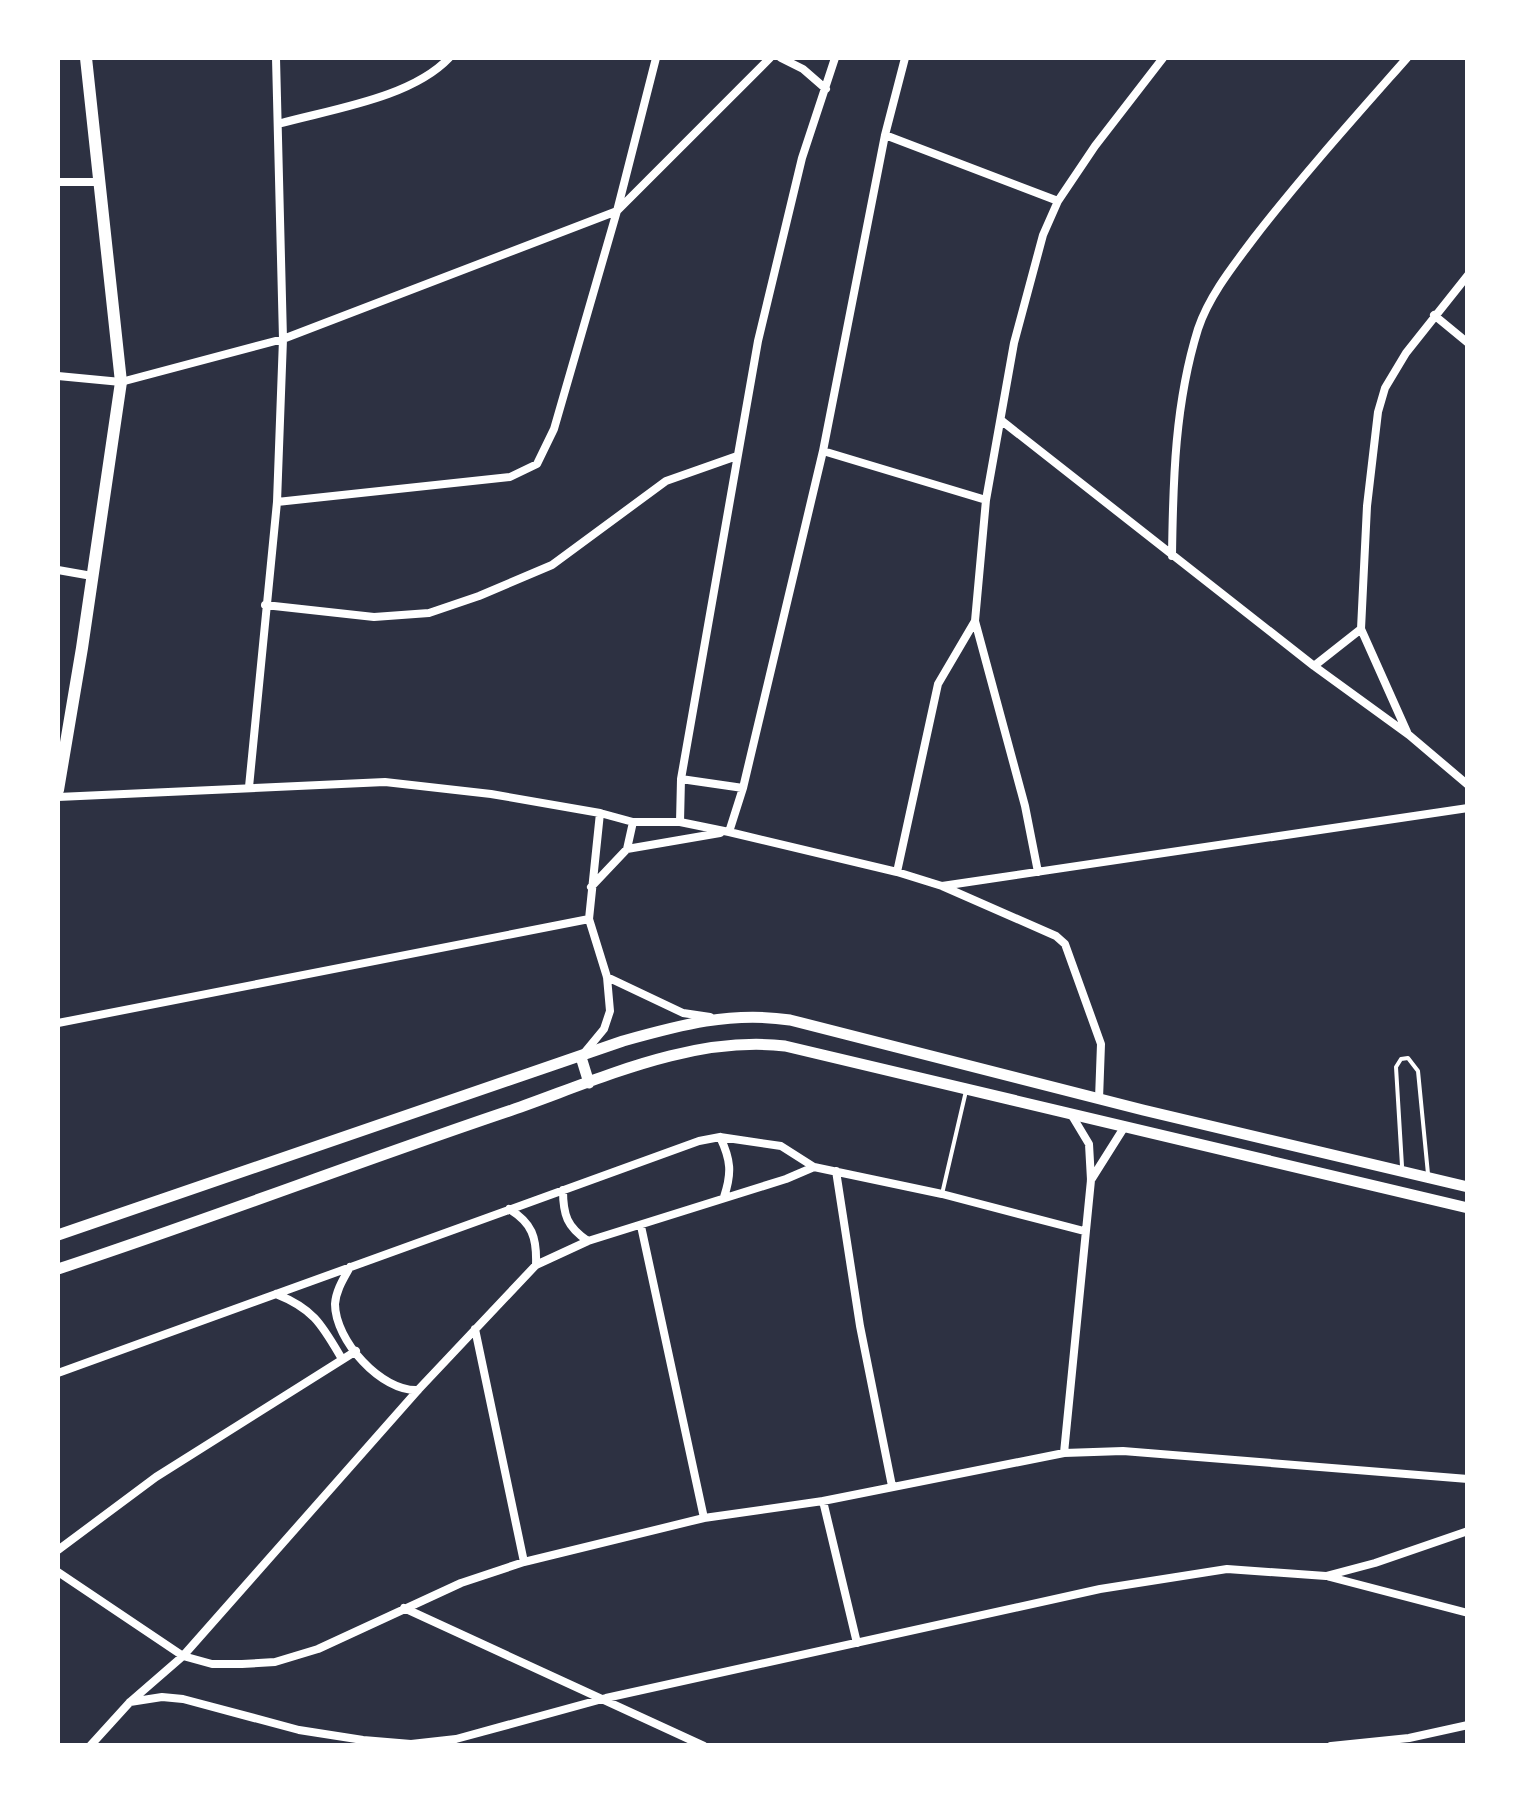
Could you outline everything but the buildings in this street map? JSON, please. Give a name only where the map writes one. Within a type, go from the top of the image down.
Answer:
[{"type":"main road","points":[[58,790],[121,382],[86,58]]},
{"type":"main road","points":[[58,1235],[638,1037],[714,1018],[757,1015],[1468,1188]]},
{"type":"main road","points":[[785,1046],[790,1020]]},
{"type":"main road","points":[[58,1269],[589,1084],[708,1047],[756,1042],[1468,1208]]},
{"type":"main road","points":[[581,1057],[589,1084]]},
{"type":"main road","points":[[1034,1105],[1040,1084]]},
{"type":"main road","points":[[1183,1140],[1188,1120]]},
{"type":"street","points":[[249,787],[277,502],[283,339],[276,58]]},
{"type":"street","points":[[278,124],[412,86],[433,74],[449,58]]},
{"type":"street","points":[[277,502],[510,477],[528,471],[545,454],[617,211],[656,58]]},
{"type":"street","points":[[58,376],[121,382],[283,339],[617,211],[770,58]]},
{"type":"street","points":[[781,58],[803,69],[826,89]]},
{"type":"street","points":[[680,822],[681,778],[758,341],[802,158],[835,58]]},
{"type":"street","points":[[729,832],[744,788],[823,451],[884,136],[906,58]]},
{"type":"street","points":[[1038,872],[976,622],[986,500],[1014,343],[1043,235],[1058,201],[1095,146],[1163,58]]},
{"type":"street","points":[[1172,556],[1173,460],[1183,391],[1199,326],[1214,295],[1294,186],[1407,58]]},
{"type":"street","points":[[884,136],[1058,201]]},
{"type":"street","points":[[58,182],[99,182]]},
{"type":"street","points":[[1408,735],[1361,630],[1367,506],[1378,412],[1386,388],[1434,314],[1468,275]]},
{"type":"street","points":[[1434,314],[1468,343]]},
{"type":"street","points":[[1002,421],[1468,785]]},
{"type":"street","points":[[823,451],[986,500]]},
{"type":"street","points":[[265,605],[388,617],[446,607],[552,565],[666,481],[737,456]]},
{"type":"street","points":[[58,570],[93,576]]},
{"type":"street","points":[[897,872],[938,684],[976,622]]},
{"type":"street","points":[[1314,666],[1361,630]]},
{"type":"street","points":[[681,778],[744,788]]},
{"type":"street","points":[[58,798],[385,782],[490,794],[633,822],[680,822],[897,872],[942,886],[1056,936],[1065,944],[1101,1044],[1099,1099]]},
{"type":"street","points":[[942,886],[1468,808]]},
{"type":"street","points":[[581,1057],[604,1029],[610,1011],[607,976],[588,919],[600,813]]},
{"type":"street","points":[[590,888],[627,849],[633,822]]},
{"type":"street","points":[[627,849],[729,832]]},
{"type":"street","points":[[58,1023],[588,919]]},
{"type":"street","points":[[607,976],[683,1012],[714,1018]]},
{"type":"street","points":[[1064,1453],[1092,1180],[1087,1138],[1071,1113]]},
{"type":"street","points":[[1092,1180],[1125,1126]]},
{"type":"street","points":[[58,1373],[508,1209],[720,1137],[781,1146],[814,1166],[1084,1231]]},
{"type":"street","points":[[720,1137],[730,1156],[731,1168],[724,1197]]},
{"type":"street","points":[[90,1746],[130,1702],[183,1656],[418,1390],[536,1264],[588,1242],[814,1166]]},
{"type":"street","points":[[836,1171],[860,1326],[892,1486]]},
{"type":"street","points":[[563,1190],[569,1226],[588,1242]]},
{"type":"street","points":[[508,1209],[528,1222],[536,1264]]},
{"type":"street","points":[[641,1226],[704,1518]]},
{"type":"street","points":[[351,1266],[337,1293],[336,1316],[370,1370],[392,1386],[418,1390]]},
{"type":"street","points":[[274,1293],[301,1304],[322,1326],[342,1359]]},
{"type":"street","points":[[474,1330],[524,1562]]},
{"type":"street","points":[[58,1550],[156,1477],[356,1351]]},
{"type":"street","points":[[58,1572],[183,1656],[212,1664],[275,1662],[318,1649],[461,1583],[524,1562],[704,1518],[823,1501],[1064,1453],[1122,1451],[1468,1479]]},
{"type":"street","points":[[823,1501],[858,1643]]},
{"type":"street","points":[[1326,1576],[1468,1530]]},
{"type":"street","points":[[130,1702],[162,1696],[183,1699],[246,1718],[365,1743],[411,1744],[456,1739],[606,1698],[1192,1572],[1267,1569],[1326,1576],[1468,1614]]},
{"type":"street","points":[[404,1608],[704,1746]]},
{"type":"street","points":[[1331,1746],[1409,1738],[1468,1726]]},
{"type":"lane","points":[[1402,1172],[1396,1067],[1408,1058],[1418,1071],[1428,1178]]},
{"type":"lane","points":[[942,1194],[966,1089]]}]
